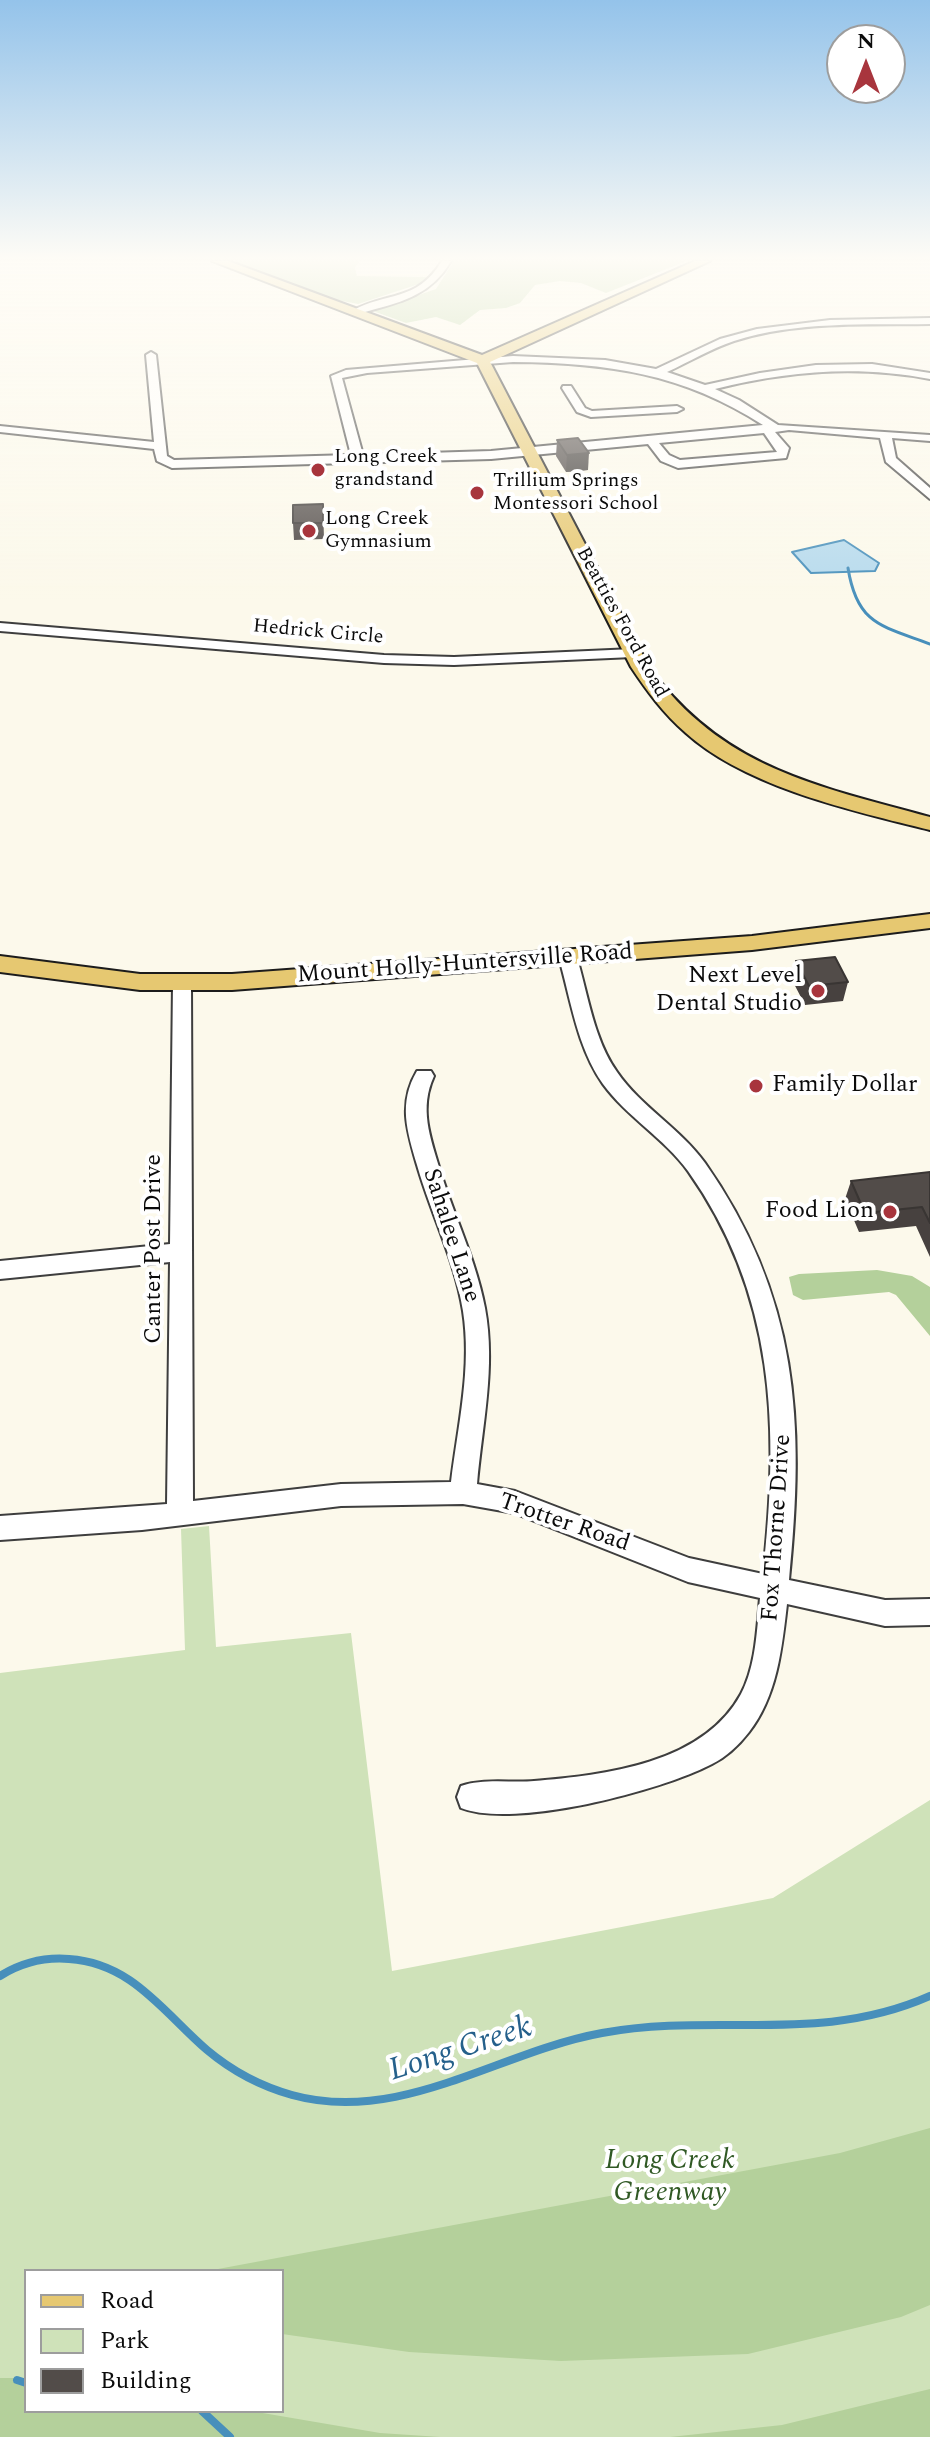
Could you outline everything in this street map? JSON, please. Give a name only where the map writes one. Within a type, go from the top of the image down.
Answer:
[{"type":"main road","name":"Beatties Ford Road","points":[[490,375],[651,687],[665,704],[685,724],[724,751],[792,783],[930,824]]},
{"type":"main road","name":"Mount Holly-Huntersville Road","points":[[0,964],[92,978],[182,984],[262,981],[808,938],[930,921]]},
{"type":"street","points":[[153,375],[162,460],[180,465],[530,452],[606,428],[685,417],[770,428],[930,438]]},
{"type":"street","points":[[343,375],[336,376],[335,381],[358,460]]},
{"type":"street","points":[[567,388],[581,410],[606,428],[650,438],[667,461],[678,464],[782,455],[783,448],[770,428],[749,411],[666,375]]},
{"type":"street","points":[[703,389],[762,375]]},
{"type":"street","points":[[650,438],[685,417]]},
{"type":"street","points":[[0,429],[159,446]]},
{"type":"street","points":[[885,433],[890,459],[930,495]]},
{"type":"street","name":"Hedrick Circle","points":[[0,627],[395,660],[454,661],[633,653]]},
{"type":"street","name":"Fox Thorne Drive","points":[[472,1797],[518,1798],[607,1784],[687,1763],[712,1749],[743,1716],[758,1689],[772,1633],[783,1517],[785,1420],[772,1332],[759,1289],[725,1215],[683,1150],[603,1067],[568,958]]},
{"type":"street","name":"Canter Post Drive","points":[[180,1514],[182,984]]},
{"type":"street","name":"Sahalee Lane","points":[[424,1076],[416,1093],[416,1110],[428,1176],[454,1238],[474,1311],[478,1383],[467,1443],[463,1493]]},
{"type":"street","points":[[0,1270],[181,1252]]},
{"type":"street","name":"Trotter Road","points":[[0,1528],[180,1514],[341,1495],[463,1493],[515,1502],[688,1570],[885,1613],[930,1612]]},
{"type":"green space","points":[[877,1270],[912,1276],[930,1287],[930,1336],[896,1295],[889,1292],[803,1300],[793,1295],[789,1277],[799,1274]]},
{"type":"green space","name":"Long Creek Greenway","points":[[209,1526],[216,1647],[351,1633],[392,1971],[773,1898],[930,1800],[930,2437],[0,2437],[0,1673],[185,1650],[181,1529]]},
{"type":"green space","points":[[930,2128],[930,2305],[901,2317],[748,2354],[561,2361],[409,2352],[284,2334],[284,2269],[218,2269],[840,2153]]},
{"type":"green space","points":[[0,2378],[24,2378],[24,2413],[263,2413],[380,2433],[440,2437],[0,2437]]},
{"type":"green space","points":[[930,2389],[930,2437],[670,2437],[782,2425]]},
{"type":"water","points":[[844,540],[879,563],[875,571],[811,573],[792,552]]},
{"type":"building","points":[[578,438],[589,453],[567,455],[557,440]]},
{"type":"building","points":[[323,504],[323,523],[293,523],[293,505]]},
{"type":"building","points":[[835,957],[848,982],[809,986],[796,961]]},
{"type":"building","points":[[930,1172],[930,1223],[922,1207],[865,1213],[851,1181]]},
{"type":"waterway","points":[[848,568],[858,601],[874,621],[930,644]]},
{"type":"waterway","name":"Long Creek","points":[[0,1976],[42,1960],[91,1962],[111,1970],[145,1992],[207,2050],[236,2071],[292,2095],[332,2102],[371,2101],[410,2094],[563,2042],[602,2033],[644,2027],[808,2024],[848,2020],[889,2011],[930,1996]]},
{"type":"waterway","points":[[17,2380],[24,2382]]},
{"type":"waterway","points":[[204,2413],[230,2437]]},
{"type":"place","name":"Long Creek grandstand","points":[[318,470]]},
{"type":"place","name":"Trillium Springs Montessori School","points":[[477,493]]},
{"type":"place","name":"Long Creek Gymnasium","points":[[309,531]]},
{"type":"place","name":"Next Level Dental Studio","points":[[818,991]]},
{"type":"place","name":"Family Dollar","points":[[756,1086]]},
{"type":"place","name":"Food Lion","points":[[890,1212]]}]
